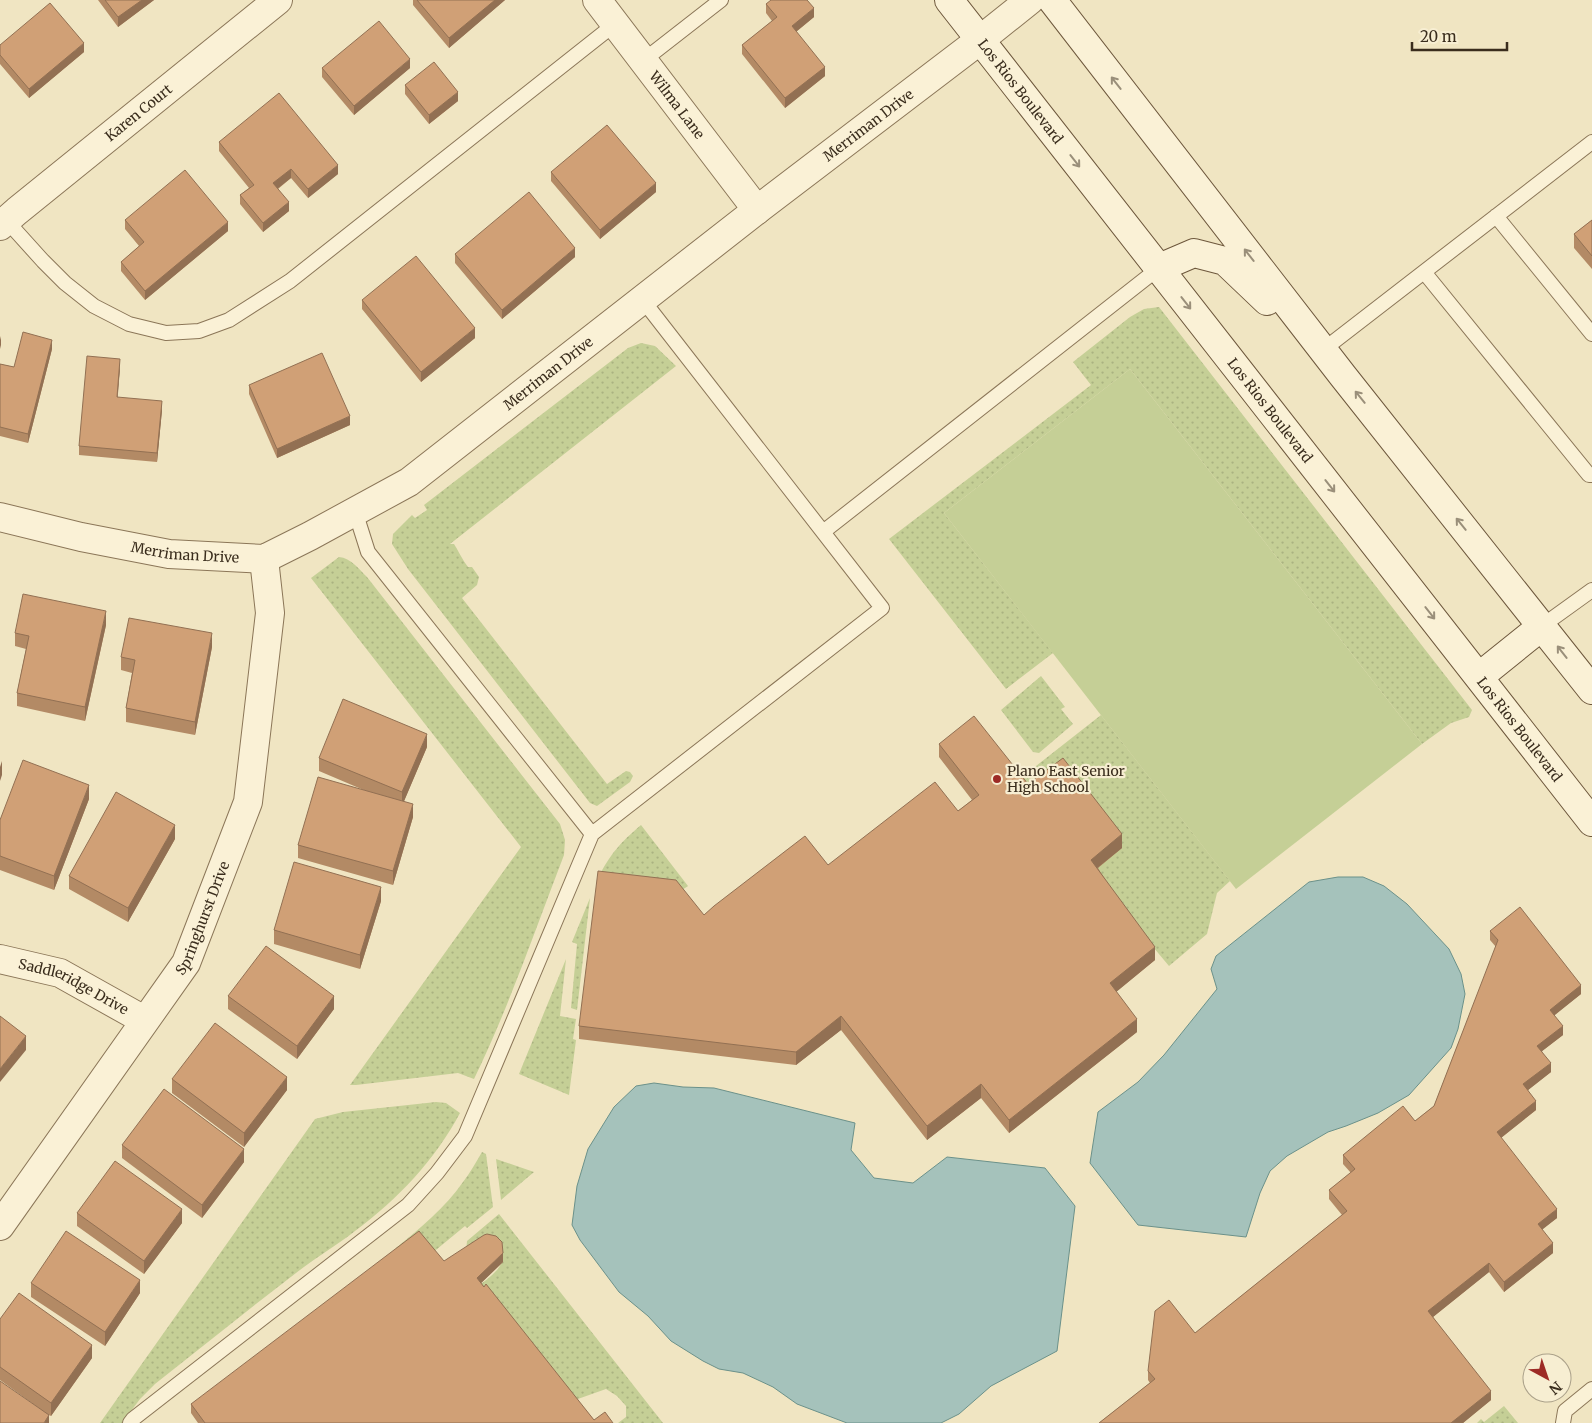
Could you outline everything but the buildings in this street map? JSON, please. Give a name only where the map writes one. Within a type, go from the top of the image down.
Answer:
[{"type":"street","name":"Karen Court","points":[[3,223],[278,0]]},
{"type":"street","name":"Wilma Lane","points":[[597,0],[757,210]]},
{"type":"street","name":"Los Rios Boulevard","points":[[949,0],[1480,676],[1592,822]]},
{"type":"street","name":"Merriman Drive","points":[[0,517],[81,537],[169,554],[264,559],[310,536],[409,482],[642,299],[1030,0]]},
{"type":"street","points":[[1052,0],[1343,376],[1592,690]]},
{"type":"street","points":[[1159,268],[1194,253],[1225,261],[1343,376]]},
{"type":"street","name":"Springhurst Drive","points":[[0,1226],[186,963],[248,802],[270,613],[264,559]]},
{"type":"street","points":[[1480,676],[1542,626]]},
{"type":"street","name":"Saddleridge Drive","points":[[0,959],[60,973],[144,1020]]},
{"type":"lane","points":[[644,60],[721,0]]},
{"type":"lane","points":[[3,223],[65,283],[94,306],[130,324],[166,333],[199,332],[229,320],[290,281],[615,24]]},
{"type":"lane","points":[[1323,350],[1592,142]]},
{"type":"lane","points":[[1496,216],[1592,334]]},
{"type":"lane","points":[[823,532],[1159,268]]},
{"type":"lane","points":[[1424,272],[1589,475],[1592,475]]},
{"type":"lane","points":[[130,1423],[133,1418],[408,1205],[437,1172],[465,1136],[592,834],[882,608],[642,299]]},
{"type":"lane","points":[[355,511],[368,552],[592,834]]},
{"type":"lane","points":[[1542,626],[1592,590]]},
{"type":"lane","points":[[1563,1423],[1565,1411],[1591,1391]]},
{"type":"green space","points":[[1159,307],[1472,710],[1469,717],[1451,723],[1422,744],[1130,369],[944,513],[1053,653],[1006,689],[889,539],[1091,385],[1073,362],[1130,317],[1144,309]]},
{"type":"green space","points":[[641,343],[655,346],[676,366],[450,544],[454,544],[468,567],[472,567],[479,577],[477,585],[462,598],[607,784],[626,771],[630,772],[633,776],[630,782],[597,806],[590,803],[408,569],[392,544],[393,534],[412,515],[415,518],[427,510],[424,505],[628,348]]},
{"type":"green space","points":[[1130,369],[1422,744],[1236,889],[944,513]]},
{"type":"green space","points":[[339,557],[358,567],[367,577],[560,824],[565,840],[564,855],[521,968],[499,1024],[474,1079],[458,1073],[350,1085],[521,847],[311,578]]},
{"type":"green space","points":[[1041,676],[1065,707],[1061,709],[1073,724],[1039,753],[1033,752],[1001,710]]},
{"type":"green space","points":[[1101,715],[1230,881],[1217,893],[1207,934],[1169,966],[1091,873],[1022,777]]},
{"type":"green space","points":[[641,825],[688,886],[682,890],[598,878],[616,849]]},
{"type":"green space","points":[[590,898],[577,1010],[571,1008],[577,944],[572,942]]},
{"type":"green space","points":[[566,959],[560,1016],[576,1019],[573,1039],[576,1040],[569,1095],[519,1074]]},
{"type":"green space","points":[[436,1102],[446,1103],[460,1113],[439,1147],[401,1192],[371,1219],[296,1273],[155,1384],[140,1399],[122,1423],[100,1423],[315,1119],[343,1112]]},
{"type":"green space","points":[[482,1152],[486,1154],[493,1207],[467,1228],[465,1226],[431,1254],[395,1259],[396,1248],[432,1217],[448,1200],[466,1179]]},
{"type":"green space","points":[[496,1159],[534,1172],[501,1200]]},
{"type":"green space","points":[[499,1214],[663,1423],[618,1423],[626,1417],[626,1406],[617,1396],[606,1389],[575,1400],[477,1287],[496,1272],[502,1262],[502,1251],[466,1252],[467,1241]]},
{"type":"green space","points":[[1504,1406],[1518,1423],[1477,1423],[1481,1419],[1484,1422]]},
{"type":"water","points":[[1338,877],[1363,877],[1384,886],[1407,904],[1449,949],[1461,974],[1465,994],[1458,1029],[1451,1048],[1409,1095],[1378,1113],[1328,1132],[1287,1156],[1270,1171],[1260,1193],[1246,1237],[1138,1225],[1090,1163],[1098,1112],[1138,1082],[1164,1055],[1217,989],[1211,969],[1216,956],[1309,882]]},
{"type":"water","points":[[654,1083],[683,1087],[714,1088],[855,1123],[851,1150],[874,1178],[913,1183],[947,1157],[1045,1168],[1075,1206],[1057,1351],[991,1386],[959,1414],[941,1423],[847,1423],[797,1404],[773,1387],[743,1373],[719,1369],[671,1341],[648,1316],[619,1292],[580,1240],[572,1225],[577,1186],[588,1149],[614,1107],[636,1086]]},
{"type":"place","name":"Plano East Senior High School","points":[[997,779]]}]
